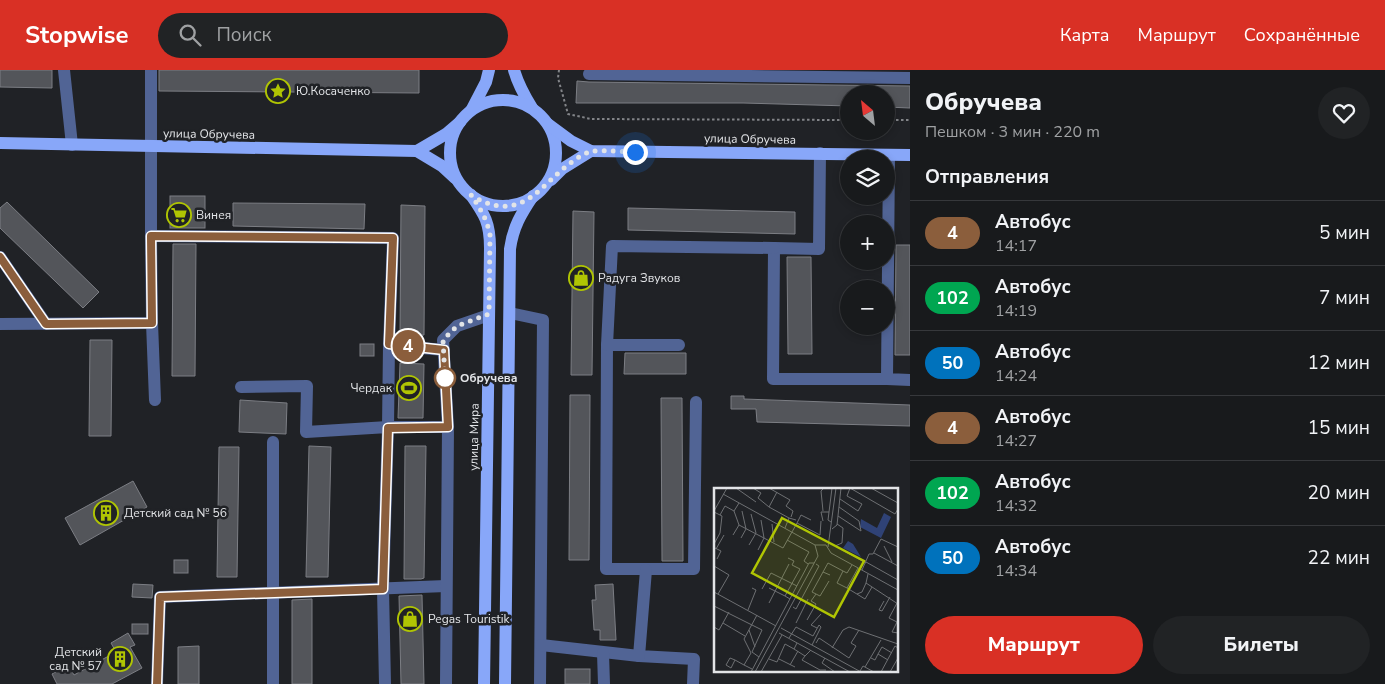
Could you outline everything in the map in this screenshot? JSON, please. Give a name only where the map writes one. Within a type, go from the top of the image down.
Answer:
[{"type":"main road","points":[[472,110],[486,82],[488,70]]},
{"type":"main road","points":[[514,70],[518,82],[532,108]]},
{"type":"main road","points":[[545,185],[551,176],[556,155],[556,144],[553,134],[541,115],[520,102],[496,100],[483,103],[472,110],[446,134],[417,151],[442,166],[471,195],[488,204],[497,206],[525,201],[533,196],[545,185],[562,169],[591,151]]},
{"type":"main road","points":[[457,180],[451,164],[450,146],[455,130],[460,122]]},
{"type":"main road","name":"улица Обручева","points":[[548,124],[571,141],[591,151],[840,154]]},
{"type":"main road","name":"улица Обручева","points":[[0,143],[417,151]]},
{"type":"main road","name":"улица Обручева","points":[[895,155],[910,155]]},
{"type":"main road","name":"улица Мира","points":[[471,195],[487,222],[490,235],[484,684]]},
{"type":"main road","points":[[505,684],[510,249],[512,234],[517,222],[533,196]]},
{"type":"street","points":[[64,70],[72,145]]},
{"type":"street","points":[[151,70],[152,323],[155,400]]},
{"type":"street","points":[[592,70],[589,74],[910,78]]},
{"type":"street","points":[[696,402],[694,569],[606,570],[607,345],[612,246],[820,249],[820,154]]},
{"type":"street","points":[[887,380],[889,205]]},
{"type":"street","points":[[151,236],[393,238],[383,589],[385,684]]},
{"type":"street","points":[[774,248],[773,379],[910,380]]},
{"type":"street","points":[[0,257],[46,324]]},
{"type":"street","points":[[510,313],[543,320],[540,684]]},
{"type":"street","points":[[446,684],[448,427],[443,340],[457,326],[489,314]]},
{"type":"street","points":[[0,324],[152,323]]},
{"type":"street","points":[[389,344],[444,350]]},
{"type":"street","points":[[607,345],[679,345]]},
{"type":"street","points":[[241,387],[307,386],[306,432],[448,427]]},
{"type":"street","points":[[272,684],[273,442]]},
{"type":"street","points":[[639,656],[646,570]]},
{"type":"street","points":[[157,684],[160,597],[446,586]]},
{"type":"street","points":[[541,645],[603,653],[694,659],[693,684]]},
{"type":"street","points":[[603,653],[604,684]]},
{"type":"path","points":[[560,70],[558,78],[568,114],[591,119],[840,120]]},
{"type":"path","points":[[895,120],[910,120]]},
{"type":"building","points":[[0,70],[52,70],[52,88],[0,87]]},
{"type":"building","points":[[159,70],[419,70],[419,93],[159,91]]},
{"type":"building","points":[[577,81],[840,85],[840,106],[743,103],[576,103]]},
{"type":"building","points":[[895,86],[910,86],[910,108],[895,107]]},
{"type":"building","points":[[170,196],[205,196],[205,228],[170,228]]},
{"type":"building","points":[[7,202],[99,292],[83,308],[0,228],[0,208]]},
{"type":"building","points":[[233,203],[365,204],[364,229],[233,226]]},
{"type":"building","points":[[401,205],[425,206],[424,335],[400,335]]},
{"type":"building","points":[[628,208],[795,212],[795,234],[628,230]]},
{"type":"building","points":[[573,211],[594,212],[592,375],[571,375]]},
{"type":"building","points":[[173,244],[196,244],[195,376],[172,376]]},
{"type":"building","points":[[896,245],[910,245],[910,355],[895,355]]},
{"type":"building","points":[[787,257],[811,257],[812,354],[788,354]]},
{"type":"building","points":[[90,340],[112,340],[111,436],[89,436]]},
{"type":"building","points":[[360,344],[374,344],[374,356],[360,356]]},
{"type":"building","points":[[625,353],[686,353],[686,374],[624,374]]},
{"type":"building","points":[[400,363],[424,364],[423,418],[398,418]]},
{"type":"building","points":[[570,395],[590,395],[589,560],[569,560]]},
{"type":"building","points":[[731,396],[744,396],[744,399],[910,405],[910,426],[757,422],[756,409],[731,409]]},
{"type":"building","points":[[661,398],[682,398],[683,561],[662,561]]},
{"type":"building","points":[[240,400],[287,403],[286,434],[239,432]]},
{"type":"building","points":[[309,446],[331,447],[328,577],[306,577]]},
{"type":"building","points":[[405,446],[426,446],[424,578],[421,579],[404,579]]},
{"type":"building","points":[[219,447],[239,447],[237,577],[217,577]]},
{"type":"building","name":"Детский сад № 56","points":[[133,481],[147,507],[80,545],[65,518]]},
{"type":"building","points":[[174,560],[188,560],[188,573],[174,573]]},
{"type":"building","points":[[133,584],[153,585],[152,598],[132,597]]},
{"type":"building","points":[[613,584],[616,640],[600,640],[600,630],[594,630],[592,600],[596,600],[595,585]]},
{"type":"building","points":[[422,595],[424,684],[401,684],[399,596]]},
{"type":"building","points":[[312,599],[312,684],[292,684],[292,600]]},
{"type":"building","points":[[132,624],[148,624],[148,634],[132,634]]},
{"type":"building","name":"Детский сад № 57","points":[[128,633],[135,645],[130,647],[142,668],[112,684],[57,684],[52,674],[68,665],[74,675],[116,652],[111,643]]},
{"type":"building","points":[[199,646],[199,684],[178,684],[178,647]]},
{"type":"building","points":[[565,669],[590,669],[590,684],[565,684]]},
{"type":"bus line","name":"4","points":[[0,257],[46,324],[152,323],[151,236],[393,238],[389,344],[444,350],[448,427],[388,428],[383,589],[160,597],[157,684]]},
{"type":"place","name":"Ю.Косаченко","points":[[278,91]]},
{"type":"place","name":"Винея","points":[[179,215]]},
{"type":"place","name":"Радуга Звуков","points":[[581,278]]},
{"type":"place","name":"Обручева","points":[[445,378]]},
{"type":"place","name":"Чердак","points":[[409,388]]},
{"type":"place","name":"Детский сад № 56","points":[[106,513]]},
{"type":"place","name":"Pegas Touristik","points":[[410,619]]},
{"type":"place","name":"Детский сад № 57","points":[[120,659]]},
{"type":"route","points":[[445,378],[443,340],[457,326],[489,314],[490,235],[487,222],[471,195],[488,204],[497,206],[516,204],[533,196],[562,169],[591,151],[635,152]]}]
